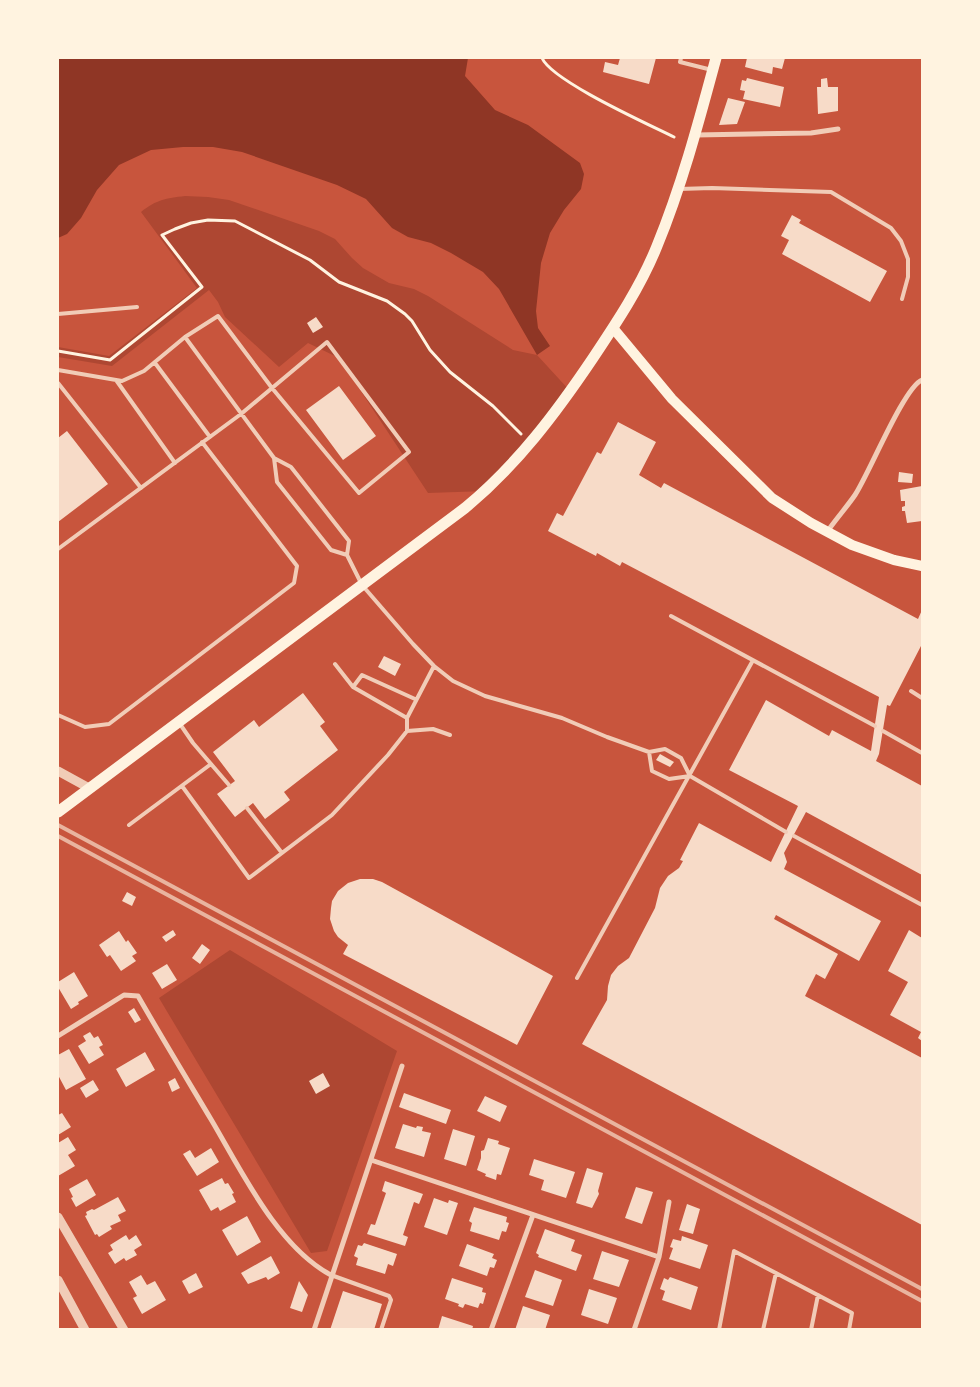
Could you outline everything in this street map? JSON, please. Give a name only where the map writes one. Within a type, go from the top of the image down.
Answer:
[{"type":"main road","points":[[58,812],[486,490],[531,443],[565,400],[636,291],[657,246],[696,135],[716,58]]},
{"type":"main road","points":[[613,328],[672,399],[772,498],[811,524],[852,545],[894,560],[922,566]]},
{"type":"street","points":[[696,135],[811,133],[838,130]]},
{"type":"street","points":[[827,532],[855,494],[906,396],[922,380]]},
{"type":"street","points":[[58,771],[89,788]]},
{"type":"street","points":[[58,1036],[124,996],[138,996],[264,1210],[306,1258],[317,1268],[331,1275]]},
{"type":"street","points":[[314,1330],[402,1066]]},
{"type":"street","points":[[371,1160],[659,1257]]},
{"type":"street","points":[[634,1330],[659,1257],[669,1202]]},
{"type":"street","points":[[491,1330],[533,1215]]},
{"type":"street","points":[[58,1217],[124,1330]]},
{"type":"street","points":[[58,1280],[85,1330]]},
{"type":"lane","points":[[681,58],[680,62],[713,70]]},
{"type":"lane","points":[[677,189],[712,188],[831,192],[891,228],[901,241],[908,259],[908,277],[902,299]]},
{"type":"lane","points":[[58,314],[137,307]]},
{"type":"lane","points":[[58,370],[122,381],[144,372],[185,337],[218,316],[272,388],[358,493],[410,452],[327,342],[272,388],[241,414],[58,549]]},
{"type":"lane","points":[[185,337],[274,458],[291,466],[349,541],[347,554],[362,585],[412,644],[434,666],[453,680],[485,696],[562,718],[649,752],[665,749],[681,758],[690,776],[786,832]]},
{"type":"lane","points":[[154,363],[210,437]]},
{"type":"lane","points":[[116,380],[175,463]]},
{"type":"lane","points":[[58,383],[141,488]]},
{"type":"lane","points":[[58,715],[85,727],[109,724],[294,583],[297,566],[202,442]]},
{"type":"lane","points":[[274,458],[277,482],[331,550],[347,554]]},
{"type":"lane","points":[[671,616],[752,662],[875,726]]},
{"type":"lane","points":[[577,978],[752,662]]},
{"type":"lane","points":[[335,664],[353,687],[406,718]]},
{"type":"lane","points":[[407,731],[406,718],[434,666]]},
{"type":"lane","points":[[353,687],[362,675],[415,699]]},
{"type":"lane","points":[[911,691],[922,698]]},
{"type":"lane","points":[[179,722],[193,744],[229,785]]},
{"type":"lane","points":[[182,786],[249,878],[332,814],[388,755],[407,731],[433,729],[450,735]]},
{"type":"lane","points":[[883,731],[922,753]]},
{"type":"lane","points":[[649,752],[652,771],[669,779],[690,776]]},
{"type":"lane","points":[[129,825],[212,764]]},
{"type":"lane","points":[[247,808],[282,852]]},
{"type":"lane","points":[[794,836],[922,905]]},
{"type":"lane","points":[[719,1330],[734,1251],[852,1313],[850,1330]]},
{"type":"lane","points":[[763,1330],[776,1273]]},
{"type":"lane","points":[[331,1275],[389,1296],[391,1300],[381,1330]]},
{"type":"lane","points":[[811,1330],[818,1294]]},
{"type":"path","points":[[542,58],[544,63],[552,70],[587,94],[674,137]]},
{"type":"path","points":[[58,351],[110,360],[202,287],[162,235],[175,229],[208,220],[235,221],[310,260],[339,282],[380,298],[396,307],[412,321],[430,350],[450,372],[493,406],[531,443]]},
{"type":"shaded area","points":[[58,58],[468,58],[465,76],[495,110],[528,125],[580,163],[584,174],[581,189],[564,210],[550,233],[541,263],[536,311],[538,328],[550,346],[537,355],[499,289],[483,272],[431,243],[408,237],[392,228],[366,199],[337,185],[242,152],[213,147],[151,150],[119,165],[97,190],[81,218],[67,234],[58,238]]},
{"type":"shaded area","points":[[185,196],[229,200],[319,231],[335,239],[363,268],[389,283],[414,289],[428,296],[513,350],[537,355],[571,392],[486,491],[428,493],[339,358],[308,343],[279,367],[225,317],[218,302],[209,290],[112,366],[58,357],[58,347],[109,356],[197,288],[141,212],[162,200]]},
{"type":"shaded area","points":[[230,950],[397,1051],[327,1251],[311,1253],[159,998]]},
{"type":"building","points":[[620,58],[656,58],[649,84],[603,72],[605,62],[618,65]]},
{"type":"building","points":[[747,58],[785,58],[782,69],[773,67],[772,74],[745,67]]},
{"type":"building","points":[[747,78],[784,87],[780,107],[743,99],[745,91],[740,90],[742,80],[746,81]]},
{"type":"building","points":[[827,78],[828,87],[838,87],[838,111],[818,114],[817,87],[821,87],[821,79]]},
{"type":"building","points":[[728,98],[745,102],[737,124],[719,125]]},
{"type":"building","points":[[792,215],[801,220],[799,223],[887,271],[870,302],[782,254],[789,240],[781,236]]},
{"type":"building","points":[[316,317],[323,327],[313,333],[307,323]]},
{"type":"building","points":[[339,386],[376,436],[343,460],[306,410]]},
{"type":"building","points":[[618,422],[656,442],[639,475],[661,488],[664,483],[918,619],[922,610],[922,644],[890,706],[887,705],[879,754],[876,761],[922,786],[922,875],[806,812],[784,853],[787,862],[784,869],[881,921],[859,961],[776,915],[774,919],[838,954],[825,979],[816,974],[805,996],[922,1058],[922,1225],[582,1044],[607,1000],[611,975],[618,966],[629,958],[655,908],[660,888],[668,876],[679,868],[683,861],[680,860],[699,823],[771,862],[798,806],[729,770],[766,700],[829,736],[832,730],[871,751],[879,697],[622,562],[620,566],[597,553],[596,556],[548,531],[557,513],[563,516],[597,452],[601,454]]},
{"type":"building","points":[[67,431],[108,484],[58,522],[58,438]]},
{"type":"building","points":[[899,472],[913,474],[912,483],[898,482]]},
{"type":"building","points":[[922,486],[922,521],[907,523],[905,511],[902,511],[905,501],[901,501],[900,490]]},
{"type":"building","points":[[384,656],[401,664],[395,676],[378,667]]},
{"type":"building","points":[[303,693],[325,722],[320,726],[338,750],[284,792],[290,800],[265,819],[253,803],[235,817],[217,794],[235,781],[213,752],[254,720],[259,727]]},
{"type":"building","points":[[660,754],[674,762],[670,767],[656,760]]},
{"type":"building","points":[[360,879],[373,879],[382,882],[553,976],[517,1045],[343,954],[348,945],[334,931],[330,919],[332,901],[338,891],[348,883]]},
{"type":"building","points":[[127,892],[136,897],[132,906],[122,901]]},
{"type":"building","points":[[173,930],[176,935],[166,942],[162,937]]},
{"type":"building","points":[[909,930],[922,938],[922,1041],[918,1038],[921,1032],[890,1015],[908,982],[888,971]]},
{"type":"building","points":[[119,931],[126,942],[128,940],[137,953],[132,956],[136,961],[121,971],[110,955],[107,957],[99,945]]},
{"type":"building","points":[[202,944],[210,950],[200,964],[192,958]]},
{"type":"building","points":[[167,964],[177,980],[162,989],[152,973]]},
{"type":"building","points":[[74,972],[88,996],[71,1009],[58,987],[58,982]]},
{"type":"building","points":[[134,1008],[141,1020],[135,1023],[128,1012]]},
{"type":"building","points":[[90,1032],[94,1038],[98,1036],[103,1045],[99,1047],[104,1055],[89,1064],[78,1046],[86,1041],[83,1036]]},
{"type":"building","points":[[69,1049],[86,1079],[66,1090],[58,1075],[58,1055]]},
{"type":"building","points":[[145,1052],[155,1070],[126,1087],[116,1069]]},
{"type":"building","points":[[323,1073],[330,1086],[316,1094],[309,1081]]},
{"type":"building","points":[[175,1078],[180,1088],[172,1092],[168,1082]]},
{"type":"building","points":[[93,1080],[99,1090],[86,1098],[80,1088]]},
{"type":"building","points":[[404,1093],[451,1110],[446,1124],[399,1107]]},
{"type":"building","points":[[485,1096],[507,1106],[500,1122],[477,1111]]},
{"type":"building","points":[[62,1113],[71,1127],[58,1135],[58,1115]]},
{"type":"building","points":[[403,1124],[416,1128],[417,1126],[423,1127],[422,1131],[431,1133],[424,1157],[395,1148]]},
{"type":"building","points":[[453,1129],[475,1136],[466,1166],[444,1159]]},
{"type":"building","points":[[68,1137],[76,1150],[68,1155],[75,1166],[58,1176],[58,1143]]},
{"type":"building","points":[[488,1138],[499,1141],[498,1144],[510,1148],[501,1175],[497,1174],[496,1180],[485,1176],[486,1174],[477,1170],[481,1151],[484,1150]]},
{"type":"building","points":[[211,1148],[219,1162],[197,1176],[183,1154],[190,1150],[195,1158]]},
{"type":"building","points":[[534,1159],[575,1172],[566,1198],[541,1190],[544,1180],[529,1175]]},
{"type":"building","points":[[587,1168],[603,1173],[598,1191],[599,1194],[592,1208],[576,1203]]},
{"type":"building","points":[[222,1178],[225,1184],[228,1183],[234,1193],[232,1194],[236,1202],[220,1211],[218,1207],[211,1211],[199,1190]]},
{"type":"building","points":[[87,1179],[96,1195],[76,1207],[69,1189]]},
{"type":"building","points":[[385,1181],[423,1194],[419,1204],[414,1202],[403,1235],[408,1237],[405,1246],[367,1234],[371,1224],[375,1225],[386,1193],[382,1191]]},
{"type":"building","points":[[636,1187],[653,1192],[642,1224],[625,1218]]},
{"type":"building","points":[[118,1197],[126,1211],[118,1215],[121,1221],[110,1226],[112,1229],[99,1237],[97,1234],[95,1235],[85,1216],[87,1215],[86,1212],[94,1210]]},
{"type":"building","points":[[434,1198],[448,1203],[449,1200],[458,1203],[447,1235],[424,1227]]},
{"type":"building","points":[[687,1204],[700,1209],[693,1234],[679,1230]]},
{"type":"building","points":[[474,1207],[507,1217],[506,1222],[509,1223],[506,1232],[502,1231],[499,1240],[470,1231],[472,1223],[469,1221]]},
{"type":"building","points":[[247,1216],[261,1242],[237,1256],[222,1230]]},
{"type":"building","points":[[545,1229],[575,1240],[571,1251],[582,1255],[576,1271],[538,1257],[539,1255],[536,1253]]},
{"type":"building","points":[[126,1235],[129,1240],[136,1235],[142,1245],[134,1250],[137,1255],[126,1261],[124,1258],[115,1264],[108,1253],[113,1250],[110,1245]]},
{"type":"building","points":[[682,1236],[708,1245],[700,1269],[669,1259],[673,1248],[670,1247],[673,1239],[681,1241]]},
{"type":"building","points":[[364,1243],[397,1254],[393,1266],[388,1264],[385,1274],[356,1265],[358,1258],[354,1256],[358,1245],[362,1246]]},
{"type":"building","points":[[467,1244],[494,1254],[492,1258],[497,1260],[494,1268],[490,1267],[487,1276],[459,1266]]},
{"type":"building","points":[[602,1251],[629,1260],[619,1287],[593,1279]]},
{"type":"building","points":[[271,1256],[280,1273],[268,1280],[266,1277],[248,1284],[241,1273]]},
{"type":"building","points":[[535,1270],[562,1280],[553,1306],[525,1297]]},
{"type":"building","points":[[196,1273],[203,1287],[189,1294],[182,1281]]},
{"type":"building","points":[[141,1275],[147,1285],[155,1281],[166,1300],[142,1314],[133,1298],[137,1296],[129,1282]]},
{"type":"building","points":[[670,1277],[698,1287],[691,1310],[662,1300],[665,1291],[660,1289],[664,1278],[668,1280]]},
{"type":"building","points":[[452,1278],[483,1288],[482,1292],[486,1293],[483,1304],[480,1303],[478,1308],[465,1304],[463,1308],[458,1306],[459,1304],[445,1299]]},
{"type":"building","points":[[299,1281],[308,1295],[302,1312],[290,1308]]},
{"type":"building","points":[[589,1289],[617,1298],[608,1324],[581,1315]]},
{"type":"building","points":[[343,1291],[382,1304],[374,1330],[330,1330]]},
{"type":"building","points":[[523,1306],[550,1315],[545,1330],[515,1330]]},
{"type":"building","points":[[442,1316],[473,1326],[472,1330],[438,1330]]},
{"type":"railway","points":[[58,825],[922,1289]]},
{"type":"railway","points":[[58,836],[922,1301]]}]
